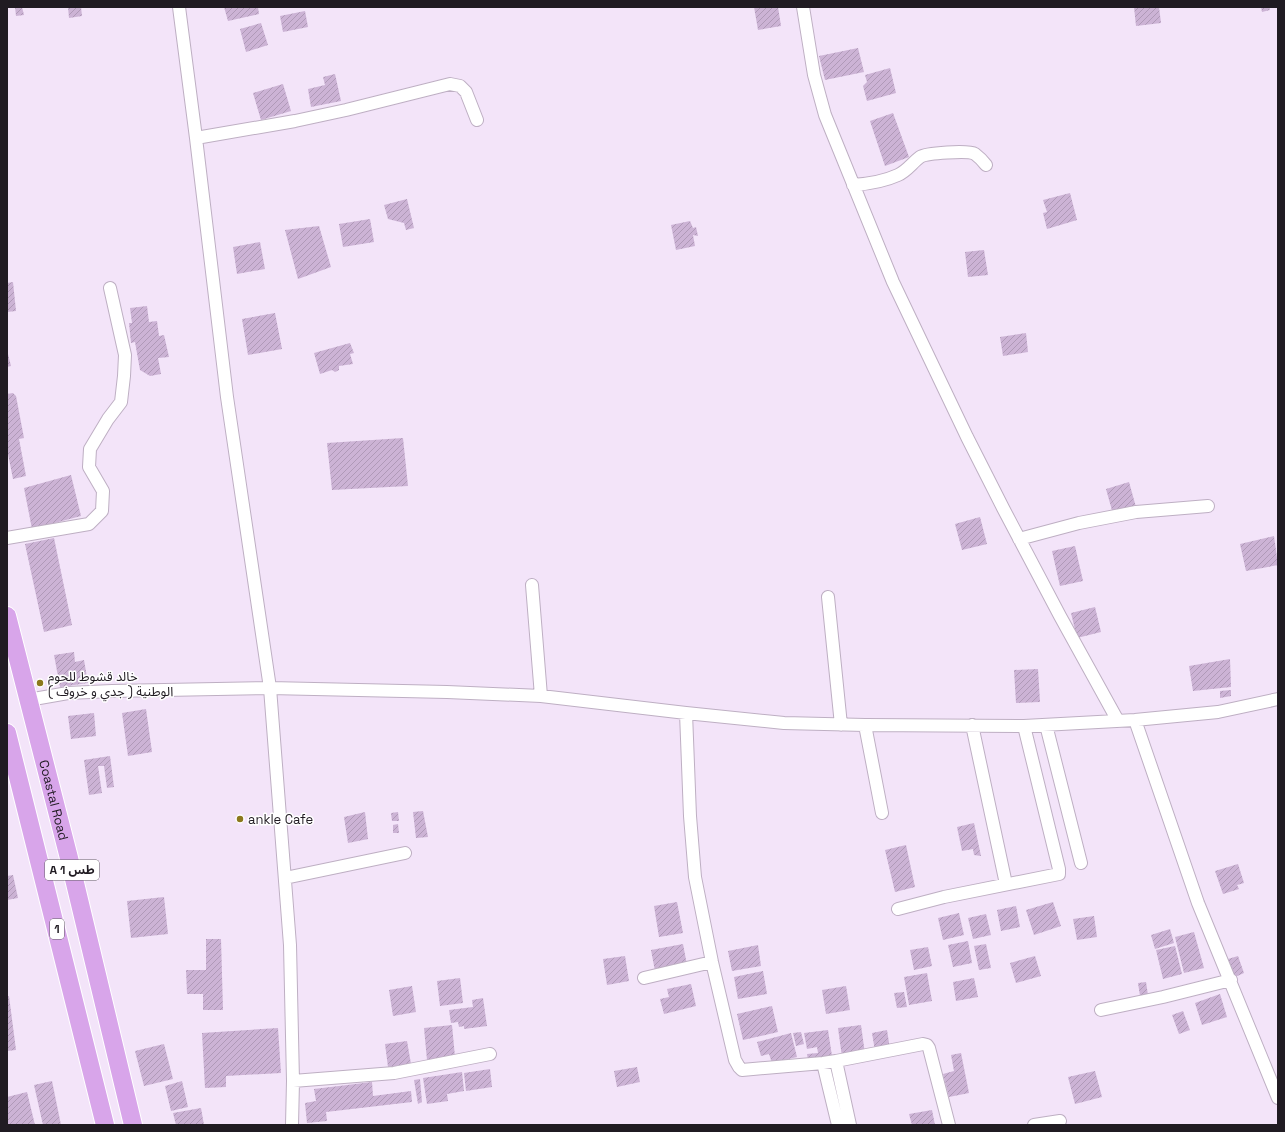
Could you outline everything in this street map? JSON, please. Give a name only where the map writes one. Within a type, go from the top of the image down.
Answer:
[{"type":"highway","name":"Coastal Road","points":[[7,616],[69,858],[134,1125]]},
{"type":"highway","name":"1","points":[[7,733],[105,1125]]},
{"type":"street","points":[[178,7],[196,138],[226,397],[270,688],[290,945],[293,1081],[292,1125]]},
{"type":"street","points":[[803,7],[814,75],[825,115],[852,185],[893,282],[967,437],[1019,539],[1118,721]]},
{"type":"street","points":[[196,138],[295,121],[450,84],[460,86],[466,92],[477,120]]},
{"type":"street","points":[[852,185],[865,184],[899,175],[911,167],[921,156],[956,151],[974,153],[986,165]]},
{"type":"street","points":[[7,538],[89,524],[102,511],[102,491],[89,468],[90,449],[108,419],[121,402],[125,355],[110,288]]},
{"type":"street","points":[[1019,539],[1079,523],[1136,512],[1208,506]]},
{"type":"street","points":[[532,585],[541,696]]},
{"type":"street","points":[[828,597],[841,725]]},
{"type":"street","points":[[28,700],[68,693],[112,691],[270,688],[447,692],[541,696],[784,723],[841,725],[1024,726],[1135,720],[1218,712],[1278,699]]},
{"type":"street","points":[[686,713],[690,816],[695,877],[712,962],[735,1060],[739,1067],[742,1070],[824,1063],[923,1044],[927,1045],[949,1125]]},
{"type":"street","points":[[1135,720],[1198,903],[1231,980],[1278,1098]]},
{"type":"street","points":[[864,725],[882,813]]},
{"type":"street","points":[[972,725],[1006,884]]},
{"type":"street","points":[[1046,725],[1081,863]]},
{"type":"street","points":[[898,909],[1006,884],[1058,875],[1060,872],[1024,726]]},
{"type":"street","points":[[285,878],[405,852]]},
{"type":"street","points":[[644,978],[712,962]]},
{"type":"street","points":[[1101,1010],[1163,997],[1231,980]]},
{"type":"street","points":[[293,1081],[394,1073],[490,1054]]},
{"type":"street","points":[[836,1061],[850,1125]]},
{"type":"street","points":[[824,1063],[838,1125]]},
{"type":"street","points":[[1034,1125],[1060,1121]]},
{"type":"building","points":[[15,7],[22,7],[24,15],[16,16]]},
{"type":"building","points":[[68,7],[81,7],[82,16],[69,18]]},
{"type":"building","points":[[224,7],[258,7],[259,14],[228,21]]},
{"type":"building","points":[[754,7],[778,7],[781,26],[758,30]]},
{"type":"building","points":[[1134,7],[1159,7],[1161,23],[1136,26]]},
{"type":"building","points":[[1261,7],[1269,7],[1270,10],[1262,12]]},
{"type":"building","points":[[305,11],[308,27],[283,32],[280,16]]},
{"type":"building","points":[[261,23],[268,45],[246,52],[240,29]]},
{"type":"building","points":[[858,48],[864,72],[825,80],[819,56]]},
{"type":"building","points":[[890,68],[896,93],[867,101],[863,86],[867,82],[865,75]]},
{"type":"building","points":[[335,74],[341,101],[311,107],[308,89],[325,85],[323,77]]},
{"type":"building","points":[[283,84],[291,111],[261,120],[253,93]]},
{"type":"building","points":[[893,113],[909,157],[885,166],[870,121]]},
{"type":"building","points":[[1070,193],[1077,220],[1047,229],[1043,213],[1047,212],[1043,200]]},
{"type":"building","points":[[407,199],[414,228],[406,230],[404,223],[388,219],[384,205]]},
{"type":"building","points":[[370,219],[374,242],[343,247],[339,224]]},
{"type":"building","points":[[690,221],[693,228],[696,227],[698,236],[693,235],[695,246],[676,250],[671,225]]},
{"type":"building","points":[[319,226],[331,267],[298,279],[285,230]]},
{"type":"building","points":[[260,242],[265,269],[237,274],[233,247]]},
{"type":"building","points":[[984,250],[988,275],[968,277],[965,252]]},
{"type":"building","points":[[13,282],[16,311],[7,312],[7,283]]},
{"type":"building","points":[[147,306],[149,322],[157,321],[159,336],[164,335],[169,357],[158,358],[161,374],[150,376],[140,370],[135,342],[131,343],[129,323],[132,323],[130,308]]},
{"type":"building","points":[[275,313],[282,349],[248,355],[242,319]]},
{"type":"building","points":[[1026,333],[1028,352],[1003,356],[1000,337]]},
{"type":"building","points":[[350,343],[354,353],[350,354],[353,364],[339,366],[339,370],[335,372],[332,370],[320,374],[314,353]]},
{"type":"building","points":[[7,350],[11,366],[7,367]]},
{"type":"building","points":[[13,393],[16,396],[24,438],[19,439],[26,476],[13,479],[7,449],[7,394]]},
{"type":"building","points":[[403,438],[408,486],[332,490],[327,443]]},
{"type":"building","points":[[71,475],[81,516],[32,529],[24,488]]},
{"type":"building","points":[[1129,482],[1136,507],[1113,514],[1106,489]]},
{"type":"building","points":[[980,517],[987,544],[962,550],[955,524]]},
{"type":"building","points":[[1274,536],[1278,565],[1246,571],[1240,544]]},
{"type":"building","points":[[54,538],[72,625],[44,632],[25,544]]},
{"type":"building","points":[[1075,546],[1083,581],[1060,586],[1052,551]]},
{"type":"building","points":[[1095,607],[1101,632],[1077,638],[1071,613]]},
{"type":"building","points":[[74,652],[75,662],[84,660],[88,683],[60,687],[54,655]]},
{"type":"building","points":[[1230,659],[1231,687],[1193,691],[1189,666]]},
{"type":"building","points":[[1038,669],[1040,702],[1016,703],[1014,670]]},
{"type":"building","points":[[1231,690],[1231,696],[1220,698],[1220,691]]},
{"type":"building","points":[[146,709],[152,752],[128,756],[122,713]]},
{"type":"building","points":[[94,713],[96,736],[71,739],[68,716]]},
{"type":"building","points":[[110,756],[114,787],[107,788],[104,766],[98,766],[102,793],[89,795],[84,760]]},
{"type":"building","points":[[423,811],[428,837],[416,838],[413,812]]},
{"type":"building","points":[[365,812],[368,839],[348,843],[344,817]]},
{"type":"building","points":[[398,812],[399,821],[392,821],[391,813]]},
{"type":"building","points":[[974,823],[981,856],[974,855],[973,849],[962,851],[957,827]]},
{"type":"building","points":[[398,824],[399,833],[393,833],[393,825]]},
{"type":"building","points":[[906,845],[915,887],[895,892],[885,850]]},
{"type":"building","points":[[1238,864],[1244,883],[1237,885],[1239,889],[1223,894],[1215,871]]},
{"type":"building","points":[[13,875],[18,898],[7,900],[7,876]]},
{"type":"building","points":[[164,897],[168,934],[131,938],[127,901]]},
{"type":"building","points":[[677,902],[683,933],[659,937],[654,906]]},
{"type":"building","points":[[1053,902],[1061,926],[1034,935],[1026,910]]},
{"type":"building","points":[[1016,906],[1020,927],[1001,931],[997,910]]},
{"type":"building","points":[[959,913],[964,935],[943,940],[938,918]]},
{"type":"building","points":[[986,914],[991,935],[973,939],[968,918]]},
{"type":"building","points":[[1094,916],[1097,937],[1077,940],[1073,919]]},
{"type":"building","points":[[1170,929],[1174,943],[1155,949],[1151,935]]},
{"type":"building","points":[[1194,932],[1204,968],[1184,973],[1175,937]]},
{"type":"building","points":[[206,939],[221,939],[223,1010],[203,1010],[203,994],[187,994],[186,970],[206,970]]},
{"type":"building","points":[[968,941],[972,963],[953,967],[948,945]]},
{"type":"building","points":[[683,944],[687,965],[655,971],[651,950]]},
{"type":"building","points":[[986,944],[991,968],[979,970],[974,946]]},
{"type":"building","points":[[758,945],[761,966],[732,971],[728,951]]},
{"type":"building","points":[[1175,946],[1182,974],[1163,979],[1156,950]]},
{"type":"building","points":[[928,947],[932,966],[914,970],[910,950]]},
{"type":"building","points":[[625,956],[629,981],[607,985],[603,959]]},
{"type":"building","points":[[1035,956],[1041,976],[1016,983],[1010,963]]},
{"type":"building","points":[[1238,956],[1244,973],[1235,977],[1228,959]]},
{"type":"building","points":[[763,971],[767,994],[738,999],[734,977]]},
{"type":"building","points":[[927,973],[932,1001],[909,1005],[904,977]]},
{"type":"building","points":[[460,978],[463,1003],[440,1006],[437,981]]},
{"type":"building","points":[[974,978],[978,997],[956,1001],[953,982]]},
{"type":"building","points":[[1146,982],[1148,995],[1140,996],[1138,983]]},
{"type":"building","points":[[691,984],[696,1006],[664,1014],[660,999],[669,997],[667,989]]},
{"type":"building","points":[[412,986],[416,1012],[393,1016],[389,990]]},
{"type":"building","points":[[846,986],[850,1010],[826,1014],[822,990]]},
{"type":"building","points":[[904,992],[907,1007],[897,1008],[894,993]]},
{"type":"building","points":[[1220,994],[1227,1017],[1202,1025],[1195,1003]]},
{"type":"building","points":[[7,996],[9,996],[16,1050],[7,1051]]},
{"type":"building","points":[[483,998],[487,1026],[464,1029],[464,1026],[459,1027],[458,1022],[451,1023],[449,1010],[473,1007],[472,1000]]},
{"type":"building","points":[[772,1006],[778,1032],[743,1040],[737,1014]]},
{"type":"building","points":[[1183,1011],[1190,1030],[1179,1034],[1172,1015]]},
{"type":"building","points":[[452,1025],[455,1057],[427,1060],[424,1028]]},
{"type":"building","points":[[861,1025],[865,1054],[842,1057],[838,1028]]},
{"type":"building","points":[[278,1028],[281,1073],[226,1076],[226,1087],[205,1088],[202,1033]]},
{"type":"building","points":[[828,1030],[832,1056],[808,1060],[807,1054],[818,1053],[817,1047],[807,1049],[804,1033]]},
{"type":"building","points":[[887,1030],[890,1049],[875,1051],[872,1033]]},
{"type":"building","points":[[801,1032],[804,1044],[796,1046],[793,1033]]},
{"type":"building","points":[[791,1033],[797,1057],[772,1063],[769,1054],[761,1056],[757,1042]]},
{"type":"building","points":[[407,1041],[411,1064],[388,1067],[385,1044]]},
{"type":"building","points":[[164,1044],[173,1079],[144,1086],[135,1051]]},
{"type":"building","points":[[961,1053],[969,1093],[949,1097],[943,1074],[954,1071],[951,1055]]},
{"type":"building","points":[[637,1067],[640,1082],[617,1087],[614,1071]]},
{"type":"building","points":[[490,1069],[492,1087],[466,1091],[464,1073]]},
{"type":"building","points":[[1095,1071],[1102,1097],[1075,1104],[1068,1077]]},
{"type":"building","points":[[462,1072],[464,1091],[447,1094],[448,1101],[427,1104],[423,1078]]},
{"type":"building","points":[[420,1079],[422,1102],[418,1104],[414,1080]]},
{"type":"building","points":[[52,1081],[61,1125],[43,1125],[34,1085]]},
{"type":"building","points":[[182,1081],[188,1107],[171,1111],[165,1086]]},
{"type":"building","points":[[372,1082],[373,1096],[411,1091],[412,1102],[326,1112],[327,1121],[307,1123],[305,1103],[316,1101],[314,1089]]},
{"type":"building","points":[[27,1092],[35,1125],[7,1125],[7,1097]]},
{"type":"building","points":[[201,1108],[204,1125],[176,1125],[173,1113]]},
{"type":"building","points":[[932,1110],[935,1125],[912,1125],[909,1114]]},
{"type":"place","name":"خالد قشوط للحوم الوطنية ( جدي و خروف )","points":[[40,683]]},
{"type":"place","name":"ankle Cafe","points":[[240,819]]}]
